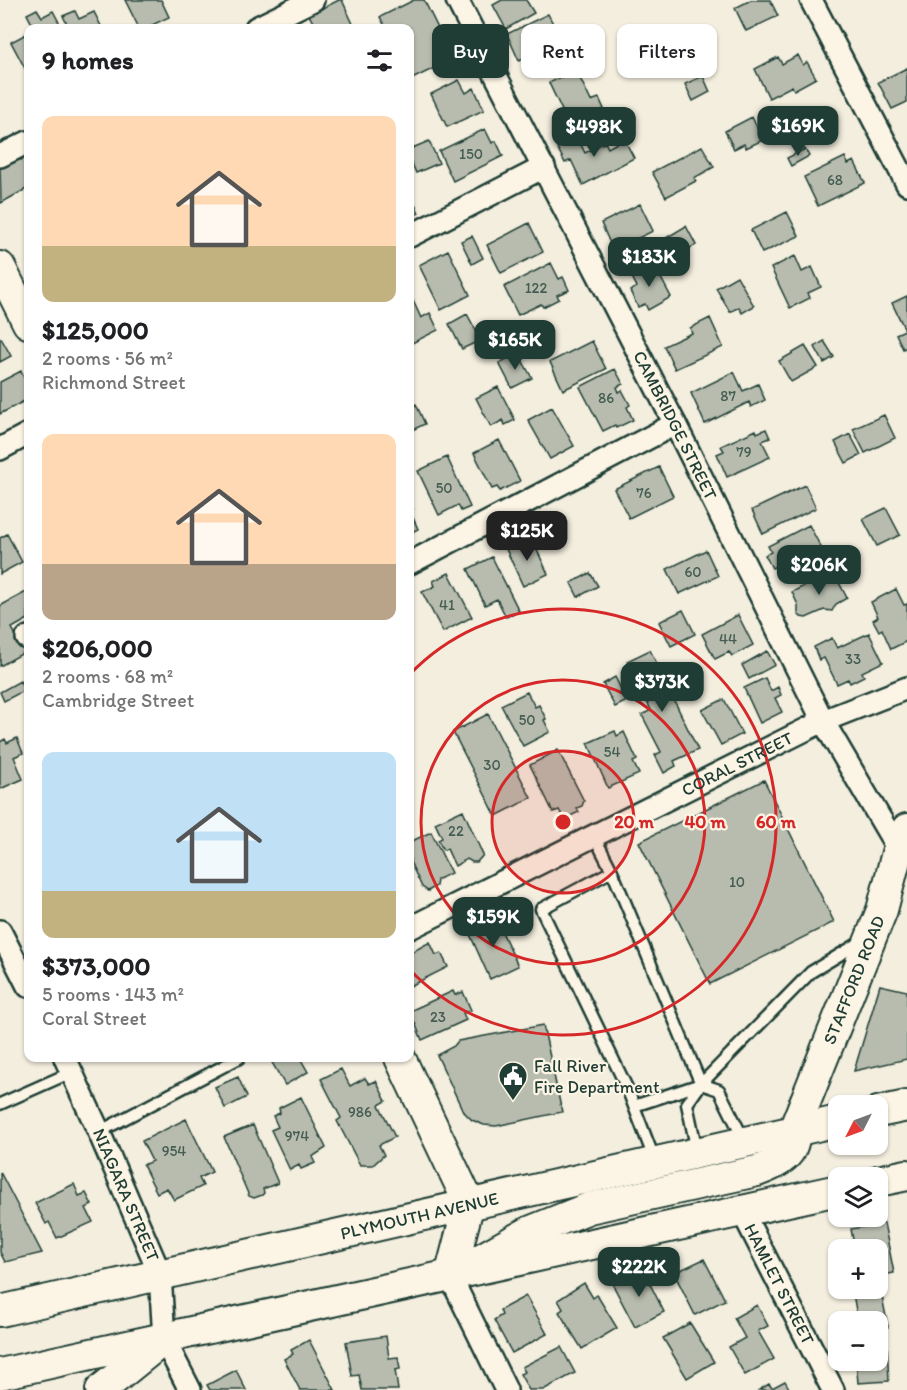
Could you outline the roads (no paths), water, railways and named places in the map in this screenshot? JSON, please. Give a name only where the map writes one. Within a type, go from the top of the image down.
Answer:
[{"type":"main road","points":[[0,267],[24,315]]},
{"type":"main road","name":"STAFFORD ROAD","points":[[450,1276],[529,1232],[589,1208],[769,1167],[787,1155],[793,1146],[794,1130],[882,910],[903,839]]},
{"type":"main road","points":[[402,1062],[469,1203],[450,1276]]},
{"type":"main road","points":[[888,1110],[907,1106]]},
{"type":"main road","name":"PLYMOUTH AVENUE","points":[[0,1311],[828,1123]]},
{"type":"main road","points":[[888,1179],[907,1175]]},
{"type":"main road","points":[[0,1374],[828,1192]]},
{"type":"main road","points":[[101,1390],[164,1339]]},
{"type":"street","points":[[264,24],[313,0]]},
{"type":"street","name":"CAMBRIDGE STREET","points":[[457,0],[675,424],[823,721],[903,839]]},
{"type":"street","points":[[812,0],[907,184]]},
{"type":"street","points":[[0,156],[24,144]]},
{"type":"street","points":[[414,234],[544,167]]},
{"type":"street","points":[[414,561],[675,424]]},
{"type":"street","points":[[0,449],[24,436]]},
{"type":"street","name":"CORAL STREET","points":[[414,926],[823,721],[907,688]]},
{"type":"street","points":[[0,931],[24,978]]},
{"type":"street","name":"NIAGARA STREET","points":[[69,1065],[160,1274],[164,1339]]},
{"type":"street","name":"HAMLET STREET","points":[[742,1211],[834,1390]]},
{"type":"street","points":[[450,1276],[506,1390]]},
{"type":"street","points":[[164,1339],[190,1390]]},
{"type":"lane","points":[[594,836],[612,871],[701,1084]]},
{"type":"lane","points":[[612,871],[541,909],[634,1106],[656,1161]]},
{"type":"lane","points":[[697,1152],[687,1104],[701,1084],[811,972],[871,936]]},
{"type":"lane","points":[[99,1132],[231,1062]]},
{"type":"lane","points":[[0,1104],[69,1065]]},
{"type":"lane","points":[[634,1106],[701,1084],[719,1090],[745,1141]]},
{"type":"place","name":"Fall River Fire Department","points":[[513,1102]]}]
